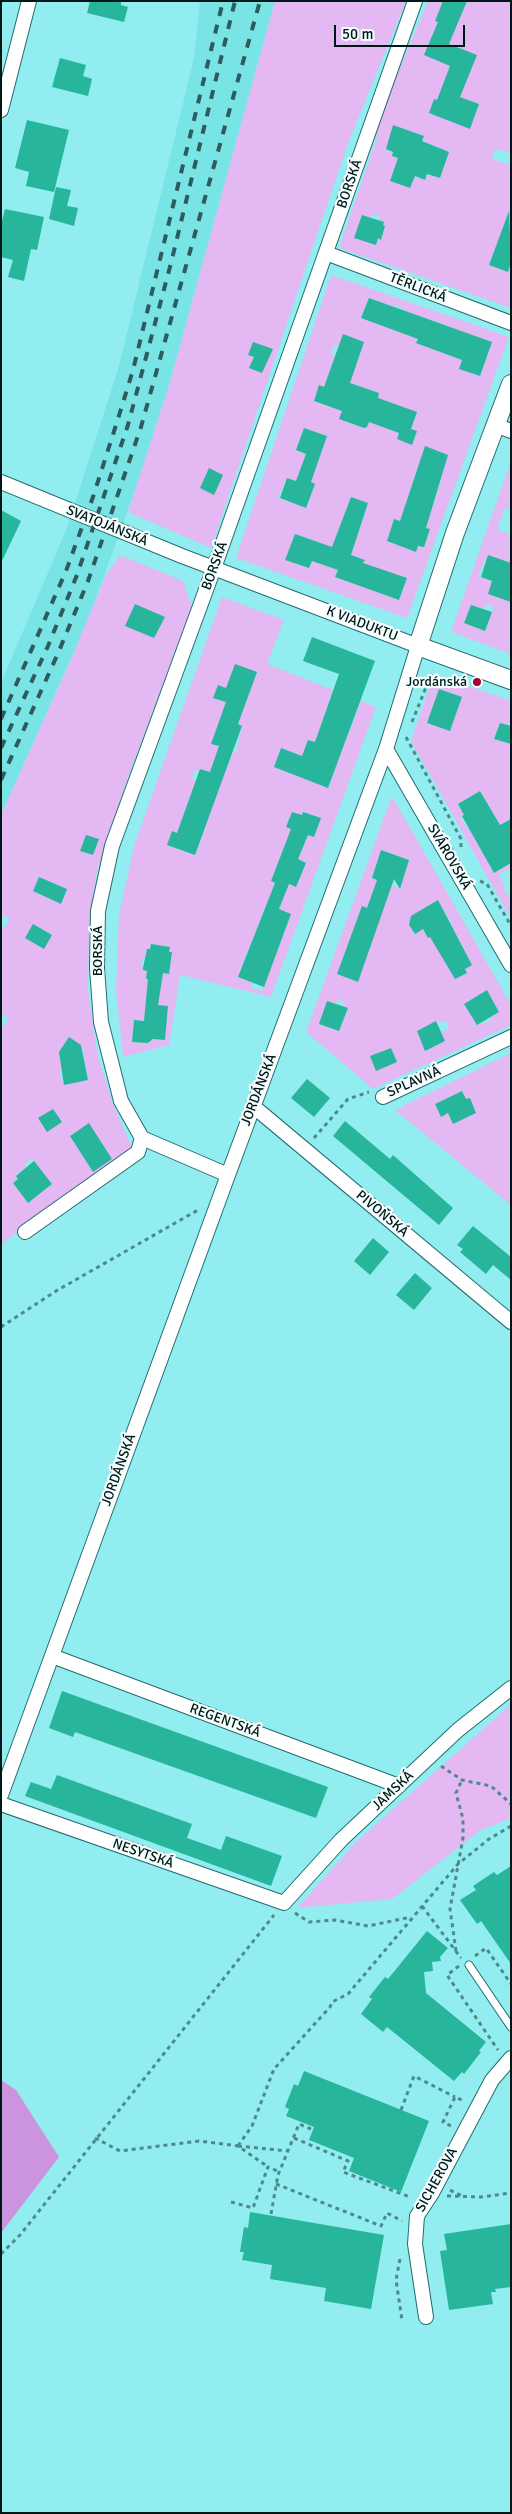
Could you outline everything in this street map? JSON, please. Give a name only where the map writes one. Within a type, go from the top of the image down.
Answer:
[{"type":"street","points":[[1,110],[29,1]]},
{"type":"street","name":"BORSKÁ","points":[[142,1138],[122,1101],[101,1022],[97,968],[98,911],[112,846],[214,568],[415,1]]},
{"type":"street","name":"TĚRLICKÁ","points":[[326,253],[511,323]]},
{"type":"street","name":"JORDÁNSKÁ","points":[[1,1795],[253,1106],[386,749],[418,646],[503,428],[511,384]]},
{"type":"street","name":"SVATOJÁNSKÁ","points":[[1,482],[214,568]]},
{"type":"street","name":"K VIADUKTU","points":[[214,568],[511,680]]},
{"type":"street","name":"SVÁROVSKÁ","points":[[386,749],[511,965]]},
{"type":"street","name":"SPLAVNÁ","points":[[383,1097],[511,1037]]},
{"type":"street","name":"PIVOŇSKÁ","points":[[253,1106],[511,1322]]},
{"type":"street","points":[[25,1232],[138,1152],[142,1138],[228,1175]]},
{"type":"street","name":"REGENTSKÁ","points":[[52,1656],[399,1786]]},
{"type":"street","name":"JAMSKÁ","points":[[285,1910],[341,1840],[458,1730],[511,1688]]},
{"type":"street","name":"NESYTSKÁ","points":[[1,1804],[285,1910]]},
{"type":"street","name":"SICHEROVA","points":[[426,2317],[415,2244],[417,2216],[432,2193],[506,2056]]},
{"type":"lane","points":[[467,1964],[511,2027]]},
{"type":"path","points":[[439,653],[406,738],[461,839],[462,849]]},
{"type":"path","points":[[473,878],[486,884],[511,926]]},
{"type":"path","name":"SPLAVNÁ","points":[[304,1149],[348,1099],[369,1092],[383,1097]]},
{"type":"path","points":[[1,1327],[56,1291],[143,1240],[196,1212],[221,1193]]},
{"type":"path","points":[[432,1755],[440,1764],[462,1780],[491,1786],[511,1804]]},
{"type":"path","points":[[456,1951],[450,1909],[463,1838],[464,1819],[456,1793],[462,1780]]},
{"type":"path","points":[[238,2146],[252,2126],[274,2070],[330,2007],[332,2002],[348,1994],[458,1864],[489,1839],[511,1826]]},
{"type":"path","points":[[422,1906],[467,1964]]},
{"type":"path","points":[[274,1915],[285,1910]]},
{"type":"path","points":[[1,2254],[20,2234],[274,1915],[285,1910],[297,1913],[309,1922],[335,1920],[368,1926],[412,1917]]},
{"type":"path","points":[[506,2056],[447,1974],[467,1964],[486,1948],[511,1984]]},
{"type":"path","points":[[401,2110],[414,2076],[466,2102],[470,2095]]},
{"type":"path","points":[[454,2128],[443,2122],[455,2097]]},
{"type":"path","points":[[271,2214],[276,2184],[299,2124],[311,2129]]},
{"type":"path","points":[[95,2138],[120,2151],[199,2141],[288,2151]]},
{"type":"path","points":[[294,2138],[348,2161],[344,2172],[404,2196],[417,2196]]},
{"type":"path","points":[[238,2146],[268,2167],[280,2172]]},
{"type":"path","points":[[231,2202],[253,2208],[268,2167]]},
{"type":"path","points":[[276,2184],[381,2226],[386,2213],[398,2218],[405,2226]]},
{"type":"path","points":[[432,2193],[465,2198],[511,2193]]},
{"type":"path","points":[[401,2254],[396,2280],[402,2320]]},
{"type":"shaded area","points":[[200,1],[275,1],[170,382],[137,485],[88,620],[1,815],[1,683],[67,528],[119,366],[194,58]]},
{"type":"shaded area","points":[[275,1],[406,1],[348,143],[211,548],[128,512],[170,382]]},
{"type":"shaded area","points":[[428,1],[452,1],[462,11],[467,1],[511,1],[511,153],[495,149],[492,159],[511,165],[511,237],[501,234],[489,265],[507,272],[509,269],[511,270],[511,308],[339,248],[377,137],[374,130]],"holes":[[[434,100],[479,104],[470,128],[429,113]],[[393,126],[424,136],[422,141],[449,152],[440,178],[427,174],[425,180],[415,176],[410,188],[390,181],[394,169],[404,160],[386,149]],[[372,214],[381,217],[379,220],[384,222],[385,226],[381,239],[378,238],[376,245],[355,237],[362,215],[371,218]]]},
{"type":"shaded area","points":[[331,275],[509,337],[407,618],[236,558]],"holes":[[[369,298],[394,307],[395,305],[403,308],[395,330],[362,318]],[[426,318],[451,327],[442,353],[416,343]],[[343,335],[364,342],[357,363],[331,354],[334,345],[339,346]],[[492,342],[480,376],[459,369],[463,358]],[[333,377],[379,393],[367,427],[363,428],[346,422],[344,405],[334,408],[314,401],[319,386],[324,387]],[[397,405],[417,413],[411,429],[417,431],[412,444],[397,439],[399,433],[389,429]],[[304,428],[327,436],[317,463],[304,458],[306,454],[296,450]],[[417,469],[442,478],[432,509],[407,501]],[[287,478],[304,484],[306,480],[315,484],[306,508],[278,498]],[[351,497],[368,504],[355,543],[336,536]],[[394,519],[430,530],[424,547],[418,546],[416,551],[387,541]],[[295,534],[331,547],[312,561],[309,568],[286,560]],[[344,553],[364,560],[363,566],[407,578],[399,600],[378,593],[379,589],[356,585],[335,577]]]},
{"type":"shaded area","points":[[511,461],[511,509],[505,508],[497,529],[511,535],[511,563],[488,555],[478,576],[496,583],[511,602],[511,654],[451,632]],"holes":[[[486,604],[494,607],[485,631],[464,623],[471,605],[484,609]]]},
{"type":"shaded area","points":[[120,555],[183,581],[192,607],[130,771],[97,871],[89,924],[88,990],[98,1057],[114,1107],[132,1147],[1,1244],[1,1025],[4,1026],[9,1018],[1,1014],[1,927],[4,928],[10,919],[4,915],[1,919],[1,815],[72,657],[106,575]],"holes":[[[39,877],[67,889],[61,904],[33,891]],[[67,1040],[73,1040],[76,1047],[82,1046],[88,1080],[64,1085],[59,1071],[62,1070],[59,1050],[67,1049]],[[89,1124],[112,1159],[93,1171],[70,1136]],[[32,1159],[52,1184],[28,1203],[13,1183],[18,1179],[16,1175],[26,1167],[24,1164]]]},
{"type":"shaded area","points":[[222,597],[284,620],[267,664],[376,707],[271,997],[180,975],[169,1045],[123,1057],[116,990],[119,915],[134,846]],"holes":[[[331,696],[359,706],[347,738],[320,728]],[[220,719],[242,726],[236,752],[233,751],[229,764],[215,759],[220,747],[212,744]],[[308,740],[335,750],[338,761],[328,788],[274,767],[281,748],[303,756]],[[201,769],[223,777],[214,804],[191,796],[196,781],[192,779],[195,770],[200,771]],[[304,812],[321,818],[314,837],[286,827]],[[183,818],[206,827],[195,855],[167,845],[172,831],[177,833]],[[285,845],[301,852],[298,859],[306,863],[296,886],[289,884],[287,888],[271,881]],[[266,905],[291,914],[283,935],[258,926]],[[151,944],[170,947],[169,952],[172,953],[169,974],[163,973],[162,981],[146,979],[147,971],[141,967],[143,958],[145,958],[147,949],[150,949]],[[248,949],[274,958],[262,991],[251,988],[253,983],[238,977]],[[146,1004],[168,1006],[165,1040],[153,1039],[148,1043],[132,1042],[134,1020],[144,1021]]]},
{"type":"shaded area","points":[[434,674],[511,701],[511,717],[508,725],[500,723],[494,738],[511,744],[511,819],[500,825],[480,791],[458,804],[464,815],[461,817],[466,827],[471,825],[480,841],[477,843],[484,855],[511,853],[489,865],[494,873],[511,863],[511,868],[499,875],[505,887],[504,891],[511,897],[511,919],[411,741]],"holes":[[[439,689],[462,697],[450,731],[427,723]]]},
{"type":"shaded area","points":[[392,796],[511,1005],[511,1025],[373,1089],[306,1032]],"holes":[[[381,851],[409,859],[400,888],[372,878]],[[373,891],[387,896],[374,933],[355,926],[362,907],[367,908]],[[438,900],[452,924],[428,938],[423,929],[414,934],[410,925],[411,917]],[[458,938],[472,965],[465,969],[467,973],[455,979],[442,956]],[[346,950],[358,982],[338,974]],[[487,991],[499,1012],[491,1017],[492,1020],[477,1025],[465,1004]],[[338,1000],[345,1002],[343,1007],[348,1009],[339,1031],[319,1024]],[[438,1020],[440,1023],[446,1021],[449,1028],[441,1032],[445,1041],[425,1051],[417,1031]],[[391,1048],[397,1062],[376,1070],[371,1056]]]},
{"type":"shaded area","points":[[511,1053],[511,1205],[395,1110]],"holes":[[[462,1091],[466,1099],[470,1098],[476,1113],[453,1124],[448,1113],[441,1117],[435,1104]]]},
{"type":"shaded area","points":[[511,1704],[511,1818],[481,1830],[392,1899],[297,1908],[356,1842]]},
{"type":"shaded area","points":[[1,2080],[16,2090],[59,2157],[1,2233]]},
{"type":"building","points":[[90,1],[121,1],[121,5],[128,7],[124,22],[87,13]]},
{"type":"building","points":[[443,1],[467,1],[449,44],[477,55],[460,97],[479,104],[470,129],[429,113],[434,99],[437,100],[450,66],[424,55],[438,22],[435,21]]},
{"type":"building","points":[[60,58],[86,65],[83,76],[92,79],[88,96],[52,87]]},
{"type":"building","points":[[27,120],[69,130],[54,192],[26,186],[29,172],[15,168]]},
{"type":"building","points":[[393,125],[424,136],[422,141],[449,152],[440,178],[427,174],[425,180],[415,176],[410,188],[390,181],[398,158],[392,156],[393,152],[386,149]]},
{"type":"building","points":[[56,187],[71,190],[67,206],[78,208],[74,226],[49,219]]},
{"type":"building","points":[[5,209],[44,217],[37,250],[31,249],[24,281],[8,277],[13,260],[1,257],[1,225]]},
{"type":"building","points":[[509,211],[511,262],[508,272],[489,265]]},
{"type":"building","points":[[362,215],[384,222],[383,225],[385,226],[381,240],[378,238],[376,245],[354,238]]},
{"type":"building","points":[[369,298],[492,342],[480,376],[459,369],[462,360],[416,343],[418,339],[361,318]]},
{"type":"building","points":[[343,334],[364,342],[350,383],[379,393],[378,398],[417,412],[411,429],[417,431],[412,445],[397,439],[399,433],[369,422],[367,427],[364,428],[339,419],[342,411],[314,401],[319,385],[324,387]]},
{"type":"building","points":[[253,342],[273,349],[262,373],[249,368],[254,357],[248,355]]},
{"type":"building","points":[[304,428],[327,436],[311,482],[315,484],[306,508],[280,498],[287,478],[296,481],[306,454],[296,450]]},
{"type":"building","points":[[425,446],[448,455],[426,528],[430,529],[424,547],[418,546],[416,552],[387,541],[394,519],[400,521]]},
{"type":"building","points":[[209,468],[223,475],[214,495],[200,488]]},
{"type":"building","points":[[351,497],[368,503],[351,555],[365,560],[363,563],[407,578],[399,600],[335,577],[338,570],[312,561],[309,568],[285,560],[295,534],[332,547]]},
{"type":"building","points":[[1,510],[21,521],[1,563]]},
{"type":"building","points":[[488,555],[511,563],[511,602],[488,594],[492,581],[481,577]]},
{"type":"building","points":[[135,604],[165,617],[154,638],[125,626]]},
{"type":"building","points":[[471,605],[492,612],[485,631],[464,623]]},
{"type":"building","points":[[312,637],[375,661],[328,788],[274,767],[281,748],[302,756],[308,740],[315,742],[339,674],[303,661]]},
{"type":"building","points":[[235,664],[257,672],[238,724],[242,726],[195,855],[167,845],[172,831],[177,833],[200,769],[210,772],[219,746],[211,744],[226,702],[213,698],[218,685],[226,688]]},
{"type":"building","points":[[439,689],[462,697],[450,731],[427,723]]},
{"type":"building","points":[[500,723],[511,726],[511,744],[494,739]]},
{"type":"building","points":[[480,791],[500,825],[511,819],[511,863],[494,873],[462,816],[464,815],[458,804]]},
{"type":"building","points":[[292,812],[302,815],[303,812],[321,818],[314,837],[308,835],[298,859],[306,863],[296,887],[289,884],[279,909],[291,914],[264,987],[238,977],[275,883],[271,881],[291,829],[286,827]]},
{"type":"building","points":[[86,835],[99,839],[93,855],[80,851]]},
{"type":"building","points":[[381,850],[409,860],[400,889],[394,879],[358,982],[337,974],[362,906],[367,908],[377,880],[372,878]]},
{"type":"building","points":[[39,877],[67,889],[61,904],[33,891]]},
{"type":"building","points":[[438,900],[472,965],[465,969],[467,973],[455,979],[430,937],[428,938],[423,929],[415,934],[409,925],[411,916]]},
{"type":"building","points":[[33,924],[52,935],[44,949],[25,938]]},
{"type":"building","points":[[151,944],[170,947],[169,952],[172,952],[169,974],[163,973],[158,1005],[168,1006],[165,1040],[153,1039],[148,1043],[132,1042],[134,1020],[144,1021],[148,979],[146,979],[147,971],[143,970],[143,968],[147,949],[150,949]]},
{"type":"building","points":[[487,990],[499,1012],[477,1025],[464,1004]]},
{"type":"building","points":[[327,1001],[348,1008],[339,1031],[319,1024]]},
{"type":"building","points":[[436,1021],[445,1041],[425,1051],[417,1031]]},
{"type":"building","points":[[69,1037],[81,1045],[88,1080],[64,1085],[59,1052]]},
{"type":"building","points":[[391,1048],[397,1062],[376,1071],[370,1056]]},
{"type":"building","points":[[307,1079],[330,1098],[314,1117],[291,1098]]},
{"type":"building","points":[[462,1091],[466,1099],[470,1098],[476,1113],[453,1124],[448,1113],[441,1117],[435,1104]]},
{"type":"building","points":[[53,1109],[62,1122],[47,1132],[38,1118]]},
{"type":"building","points":[[345,1121],[390,1159],[393,1155],[453,1208],[439,1225],[333,1136]]},
{"type":"building","points":[[89,1123],[112,1159],[93,1172],[70,1136]]},
{"type":"building","points":[[34,1161],[52,1184],[28,1203],[13,1183],[18,1179],[16,1176]]},
{"type":"building","points":[[473,1226],[511,1257],[511,1280],[493,1265],[486,1274],[460,1252],[463,1249],[457,1245]]},
{"type":"building","points":[[373,1238],[389,1252],[370,1275],[354,1261]]},
{"type":"building","points":[[415,1273],[432,1288],[414,1310],[396,1295]]},
{"type":"building","points":[[62,1691],[328,1787],[316,1818],[75,1732],[73,1737],[49,1728]]},
{"type":"building","points":[[57,1775],[192,1824],[187,1838],[221,1850],[226,1836],[282,1856],[271,1886],[25,1796],[31,1782],[51,1789]]},
{"type":"building","points":[[511,1866],[511,1964],[481,1921],[477,1924],[460,1900],[476,1890],[473,1886],[494,1872],[497,1875]]},
{"type":"building","points":[[427,1931],[448,1948],[440,1957],[441,1961],[432,1962],[433,1971],[424,1972],[426,1993],[486,2042],[479,2051],[481,2052],[464,2074],[462,2072],[454,2081],[387,2027],[383,2032],[361,2014],[372,1999],[369,1997],[385,1977],[388,1979]]},
{"type":"building","points":[[304,2071],[429,2121],[401,2192],[349,2171],[354,2158],[309,2140],[314,2127],[286,2116],[289,2109],[285,2107],[294,2084],[298,2086]]},
{"type":"building","points":[[250,2212],[384,2235],[371,2309],[324,2301],[326,2288],[270,2279],[272,2265],[242,2260],[244,2252],[240,2252],[244,2227],[248,2228]]},
{"type":"building","points":[[511,2224],[511,2287],[495,2289],[496,2292],[491,2292],[493,2304],[449,2310],[440,2251],[447,2250],[444,2234]]},
{"type":"railway","points":[[1,719],[66,571],[93,497],[117,422],[133,370],[223,1]]},
{"type":"railway","points":[[1,748],[48,646],[77,575],[128,425],[171,263],[235,1]]},
{"type":"railway","points":[[1,780],[88,581],[141,427],[260,1]]},
{"type":"place","name":"Jordánská","points":[[477,682]]}]
